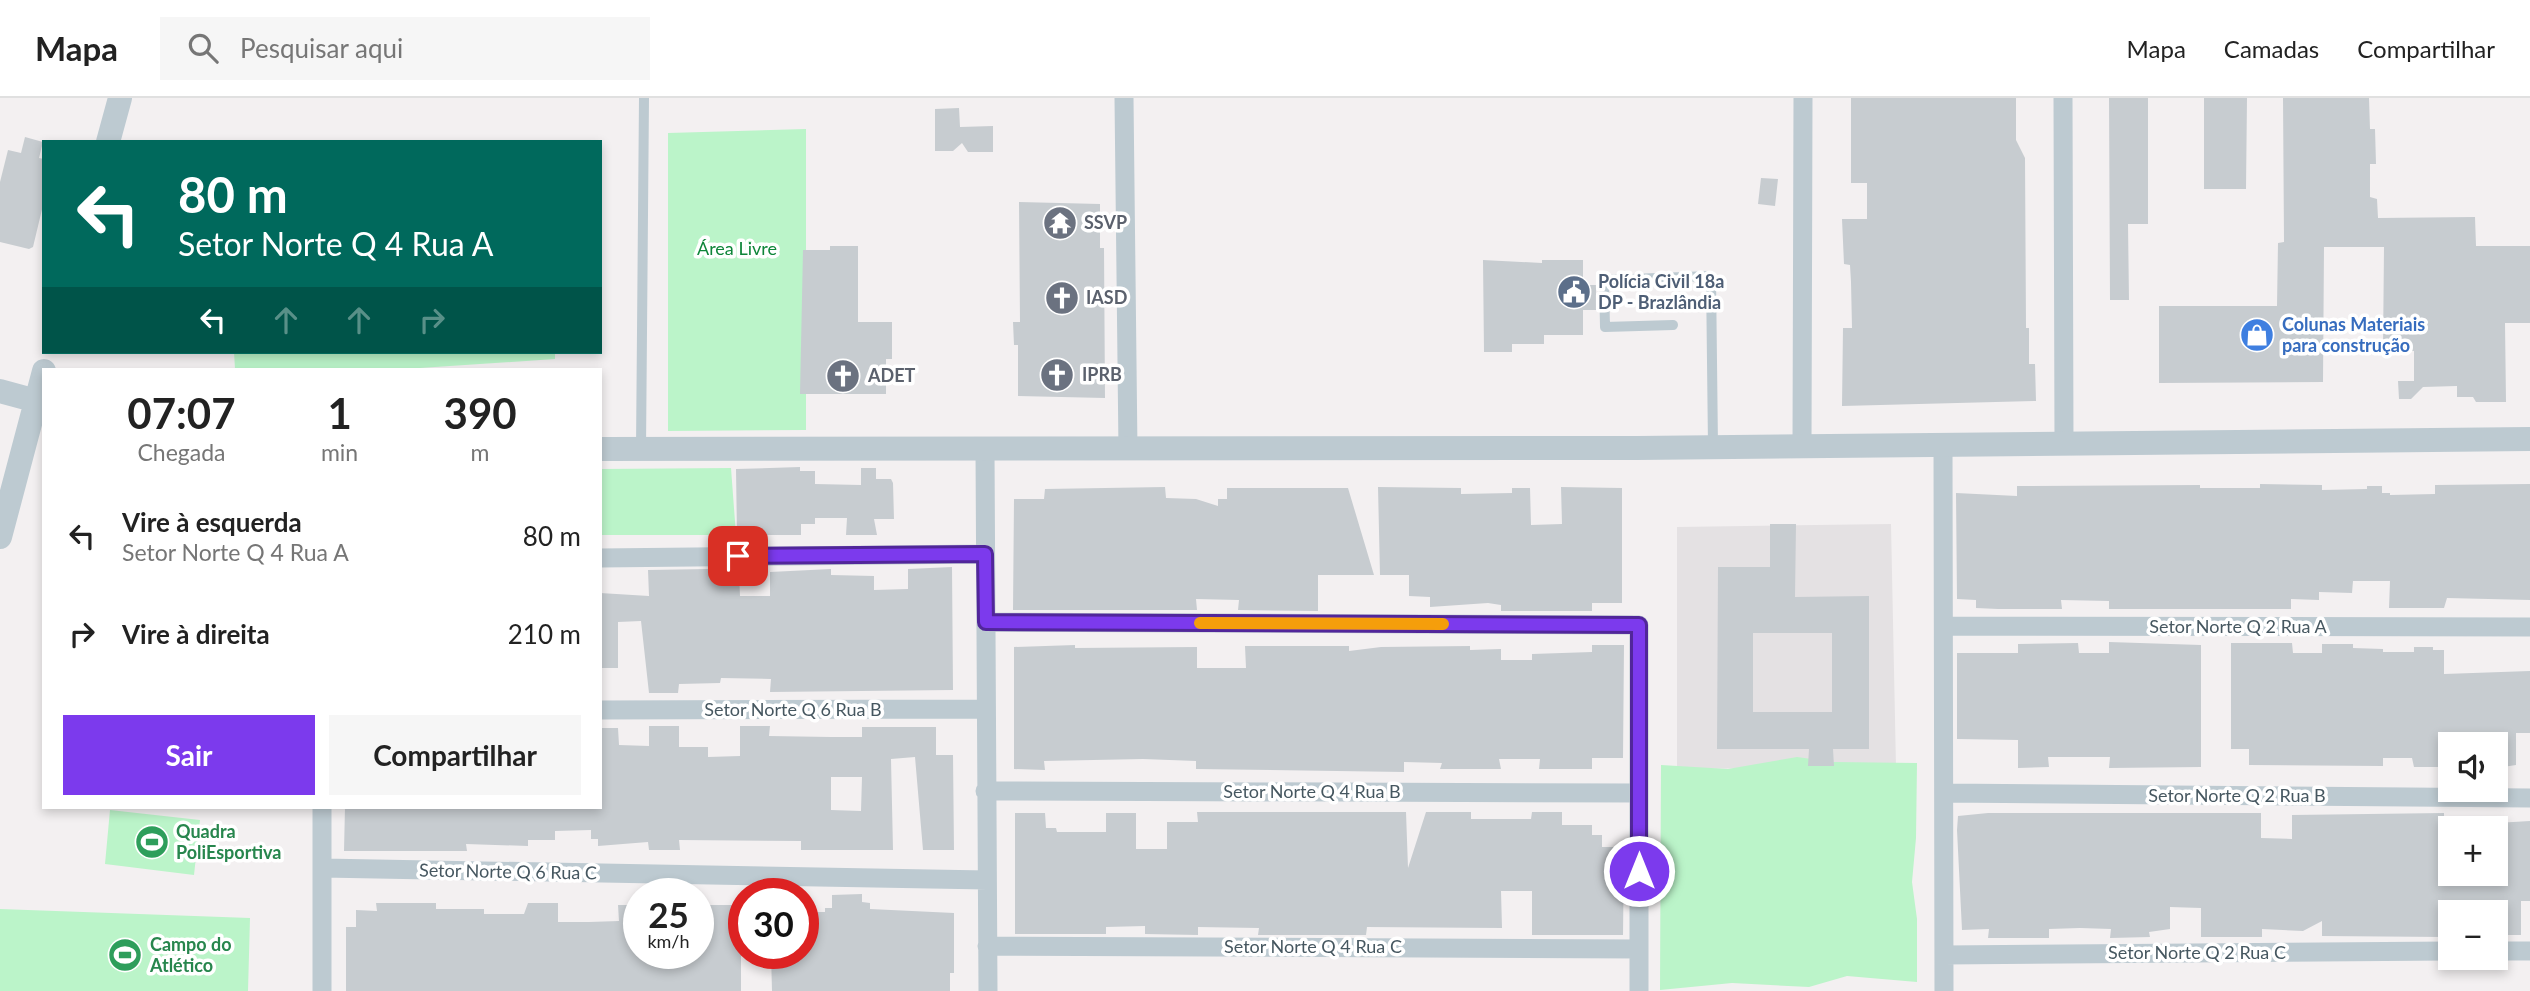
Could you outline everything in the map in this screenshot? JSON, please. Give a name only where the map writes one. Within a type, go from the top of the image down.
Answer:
[{"type":"street","points":[[109,140],[120,98]]},
{"type":"street","points":[[1124,98],[1128,450]]},
{"type":"street","points":[[1802,447],[1803,98]]},
{"type":"street","points":[[2063,98],[2064,444]]},
{"type":"street","points":[[0,391],[40,402],[4,500],[0,537]]},
{"type":"street","points":[[602,449],[1713,448],[2530,439]]},
{"type":"street","points":[[1943,445],[1944,991]]},
{"type":"street","points":[[985,450],[988,991]]},
{"type":"street","points":[[602,558],[985,554]]},
{"type":"street","points":[[986,622],[1639,625],[1639,991]]},
{"type":"street","name":"Setor Norte Q 2 Rua A","points":[[1945,626],[2530,626]]},
{"type":"street","name":"Setor Norte Q 6 Rua B","points":[[602,710],[986,709]]},
{"type":"street","name":"Setor Norte Q 4 Rua B","points":[[985,791],[1639,793]]},
{"type":"street","name":"Setor Norte Q 2 Rua B","points":[[1944,793],[2530,798]]},
{"type":"street","points":[[322,991],[323,809]]},
{"type":"street","name":"Setor Norte Q 6 Rua C","points":[[323,868],[986,880]]},
{"type":"street","name":"Setor Norte Q 4 Rua C","points":[[987,946],[1639,948]]},
{"type":"street","name":"Setor Norte Q 2 Rua C","points":[[1944,955],[2438,951]]},
{"type":"street","points":[[2508,951],[2530,951]]},
{"type":"lane","points":[[641,449],[644,98]]},
{"type":"lane","points":[[1673,325],[1605,327],[1604,280],[1711,276],[1713,448]]},
{"type":"shaded area","points":[[1891,524],[1896,767],[1677,769],[1677,527]]},
{"type":"green space","name":"Área Livre","points":[[806,129],[806,430],[668,431],[668,133]]},
{"type":"green space","points":[[234,354],[555,354],[555,359],[420,368],[235,368]]},
{"type":"green space","points":[[731,468],[736,535],[602,535],[602,469]]},
{"type":"green space","points":[[1797,757],[1833,762],[1917,763],[1916,838],[1912,882],[1917,919],[1917,982],[1847,976],[1809,987],[1732,983],[1660,990],[1661,765],[1728,769]]},
{"type":"green space","name":"Quadra PoliEsportiva","points":[[110,810],[200,820],[194,875],[105,864]]},
{"type":"green space","name":"Campo do Atlético","points":[[0,909],[250,918],[248,991],[0,991]]},
{"type":"building","points":[[1851,98],[2016,98],[2016,140],[2025,158],[2026,328],[2029,328],[2029,364],[2035,364],[2036,401],[1842,406],[1843,328],[1852,328],[1850,265],[1844,264],[1842,219],[1867,219],[1867,183],[1851,183]]},
{"type":"building","points":[[2109,98],[2148,98],[2148,224],[2128,224],[2129,300],[2110,300]]},
{"type":"building","points":[[2204,98],[2247,98],[2246,189],[2204,189]]},
{"type":"building","points":[[2283,98],[2369,98],[2370,129],[2375,129],[2376,164],[2370,164],[2370,197],[2377,199],[2378,218],[2475,217],[2476,246],[2530,246],[2530,323],[2505,323],[2506,402],[2476,402],[2473,397],[2457,397],[2457,386],[2423,387],[2411,399],[2399,399],[2398,381],[2414,381],[2414,351],[2383,351],[2384,247],[2324,247],[2323,382],[2159,383],[2159,306],[2277,306],[2278,243],[2284,242]]},
{"type":"building","points":[[959,108],[960,127],[993,126],[993,152],[968,152],[962,143],[953,151],[935,151],[935,109]]},
{"type":"building","points":[[25,137],[42,142],[39,158],[42,159],[42,209],[33,247],[29,249],[0,242],[0,182],[8,150],[21,153]]},
{"type":"building","points":[[1761,178],[1778,179],[1775,206],[1758,204]]},
{"type":"building","points":[[1019,202],[1100,204],[1100,248],[1104,248],[1105,398],[1018,396],[1018,345],[1014,345],[1013,322],[1020,322]]},
{"type":"building","points":[[830,246],[858,246],[858,322],[892,322],[892,359],[886,359],[886,394],[800,394],[803,250],[830,250]]},
{"type":"building","points":[[1483,260],[1542,263],[1542,260],[1583,260],[1583,285],[1596,285],[1596,310],[1583,310],[1583,335],[1544,335],[1544,344],[1512,344],[1512,352],[1484,352]]},
{"type":"building","points":[[800,467],[800,471],[815,471],[815,484],[861,485],[861,468],[876,468],[876,479],[891,479],[893,483],[894,519],[874,519],[877,535],[846,535],[847,518],[815,518],[815,524],[801,524],[801,535],[737,535],[736,469]]},
{"type":"building","points":[[2260,484],[2322,485],[2322,490],[2382,486],[2382,493],[2390,495],[2435,494],[2435,485],[2530,484],[2530,600],[2447,598],[2444,608],[2389,608],[2390,581],[2353,581],[2352,593],[2319,592],[2319,600],[2291,599],[2291,609],[2109,609],[2109,601],[2061,600],[2062,609],[1998,609],[1976,608],[1976,600],[1957,599],[1956,493],[2017,496],[2017,486],[2200,485],[2200,488],[2260,488]]},
{"type":"building","points":[[1165,487],[1166,498],[1196,499],[1218,506],[1218,499],[1227,499],[1227,488],[1348,488],[1374,575],[1318,575],[1318,611],[1238,610],[1239,600],[1196,599],[1197,610],[1013,610],[1014,499],[1044,499],[1045,489]]},
{"type":"building","points":[[1378,487],[1461,488],[1461,494],[1512,493],[1512,488],[1530,488],[1531,525],[1562,524],[1561,487],[1622,488],[1622,603],[1592,603],[1592,611],[1501,611],[1501,605],[1488,603],[1430,607],[1430,597],[1409,596],[1409,575],[1380,575]]},
{"type":"building","points":[[1770,524],[1796,524],[1795,597],[1869,596],[1869,749],[1833,749],[1834,766],[1808,766],[1809,749],[1717,749],[1718,567],[1770,567]],"holes":[[[1753,633],[1832,633],[1832,712],[1753,712]]]},
{"type":"building","points":[[952,567],[953,690],[770,692],[771,679],[721,678],[720,683],[679,684],[678,693],[649,693],[641,621],[618,622],[618,668],[602,668],[602,593],[649,596],[648,570],[709,569],[709,575],[739,575],[740,596],[770,596],[770,572],[831,569],[831,575],[874,576],[874,590],[908,589],[908,569]]},
{"type":"building","points":[[2109,642],[2201,645],[2201,767],[2109,768],[2110,757],[2048,757],[2049,767],[2018,768],[2018,740],[1957,739],[1957,653],[2018,653],[2018,644],[2078,643],[2079,653],[2109,653]]},
{"type":"building","points":[[2231,643],[2292,643],[2293,653],[2322,653],[2322,644],[2353,644],[2353,648],[2383,649],[2383,652],[2414,652],[2414,647],[2433,647],[2433,650],[2444,650],[2444,674],[2530,671],[2530,733],[2516,733],[2516,765],[2508,766],[2508,732],[2438,732],[2438,767],[2414,767],[2412,758],[2383,758],[2383,766],[2249,765],[2249,749],[2231,749]]},
{"type":"building","points":[[1075,645],[1075,648],[1197,647],[1197,668],[1246,668],[1245,646],[1349,646],[1349,651],[1381,647],[1470,646],[1470,650],[1501,649],[1501,660],[1532,660],[1532,654],[1592,652],[1592,645],[1624,645],[1623,758],[1592,758],[1592,769],[1539,769],[1540,759],[1499,759],[1501,769],[1440,769],[1442,763],[1404,762],[1404,772],[1196,769],[1196,761],[1143,759],[1044,761],[1045,770],[1014,769],[1014,647]]},
{"type":"building","points":[[649,726],[679,726],[679,747],[708,747],[708,757],[740,756],[740,726],[770,726],[769,736],[831,737],[862,737],[862,727],[936,727],[936,755],[953,755],[954,850],[923,850],[915,757],[891,759],[893,850],[801,850],[801,841],[679,840],[680,850],[649,850],[648,842],[598,846],[598,839],[591,839],[591,830],[555,831],[555,840],[528,840],[528,846],[466,844],[467,851],[344,851],[345,809],[602,809],[602,728],[618,728],[619,745],[649,746]],"holes":[[[831,777],[862,777],[861,811],[831,810]]]},
{"type":"building","points":[[1197,812],[1406,812],[1408,868],[1426,812],[1471,812],[1471,819],[1531,819],[1532,812],[1562,812],[1562,825],[1592,825],[1592,835],[1602,835],[1602,847],[1624,847],[1623,935],[1532,935],[1532,891],[1501,891],[1502,928],[1367,927],[1366,935],[1258,935],[1259,928],[1198,927],[1198,935],[1145,934],[1145,926],[1106,927],[1106,934],[1015,934],[1015,813],[1045,813],[1046,828],[1056,828],[1057,832],[1106,832],[1106,813],[1136,813],[1136,849],[1167,849],[1167,822],[1198,822]]},
{"type":"building","points":[[1988,813],[2261,813],[2261,838],[2292,839],[2292,815],[2444,813],[2444,816],[2438,816],[2438,886],[2508,886],[2508,822],[2530,821],[2530,901],[2521,901],[2521,935],[2508,935],[2508,900],[2438,900],[2438,937],[2322,936],[2322,921],[2303,931],[2262,929],[2262,937],[2201,937],[2201,908],[2170,907],[2170,929],[2149,932],[2150,937],[2110,938],[2111,929],[2080,928],[2049,929],[2049,938],[1988,938],[1989,929],[1962,930],[1958,816]]},
{"type":"building","points":[[862,894],[862,902],[870,903],[870,909],[954,913],[954,973],[950,973],[950,991],[772,991],[771,969],[819,969],[819,912],[832,908],[832,895]]},
{"type":"building","points":[[376,903],[436,903],[436,909],[484,909],[484,914],[524,914],[528,903],[558,903],[558,922],[619,921],[618,905],[623,905],[623,969],[714,969],[714,905],[728,905],[728,969],[741,969],[741,991],[346,991],[346,927],[356,927],[356,910],[377,911]]},
{"type":"slow traffic","points":[[1200,623],[1443,624]]},
{"type":"place","name":"SSVP","points":[[1060,223]]},
{"type":"place","name":"Polícia Civil 18a DP - Brazlândia","points":[[1574,292]]},
{"type":"place","name":"IASD","points":[[1062,298]]},
{"type":"place","name":"Colunas Materiais para construção","points":[[2257,335]]},
{"type":"place","name":"IPRB","points":[[1057,375]]},
{"type":"place","name":"ADET","points":[[843,376]]},
{"type":"place","name":"Quadra PoliEsportiva","points":[[152,842]]},
{"type":"place","name":"Campo do Atlético","points":[[125,955]]},
{"type":"route","points":[[738,556],[985,554],[986,622],[1639,625],[1639,871]]}]
